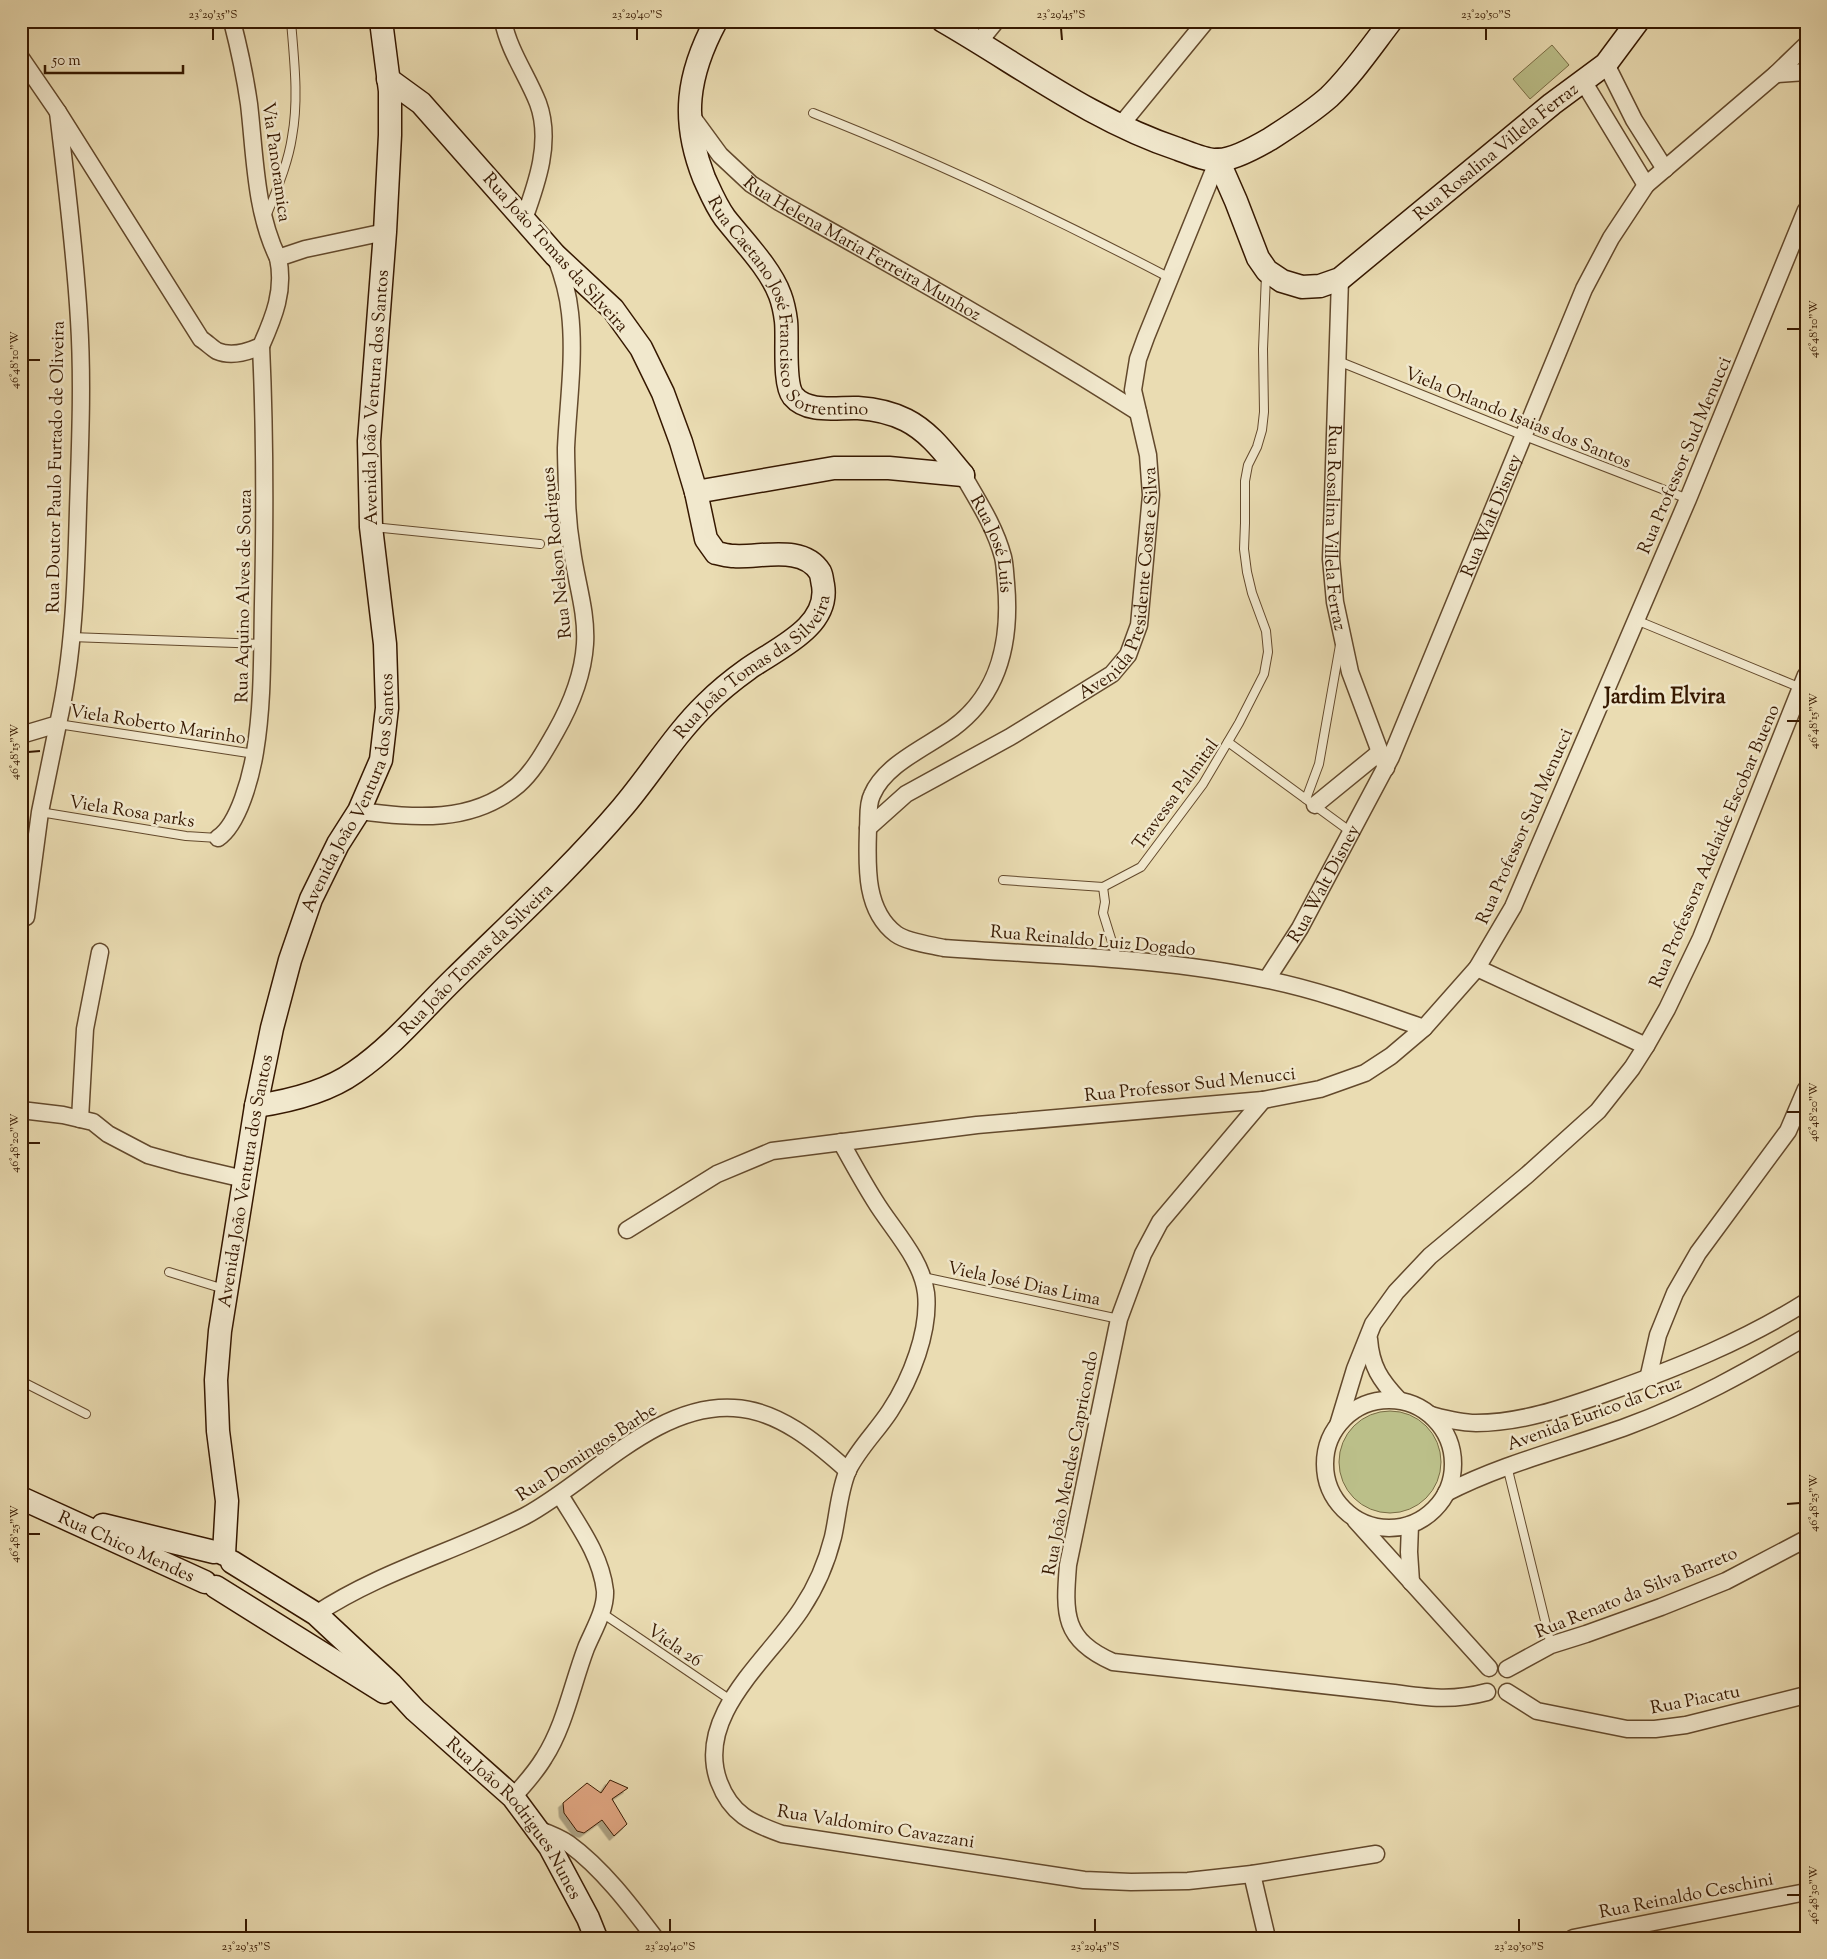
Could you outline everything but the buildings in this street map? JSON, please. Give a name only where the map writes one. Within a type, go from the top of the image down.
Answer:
[{"type":"street","name":"Via Panoramica","points":[[232,21],[248,102],[264,222],[270,242],[278,258],[281,272],[279,299],[261,346]]},
{"type":"street","name":"Avenida João Ventura dos Santos","points":[[223,1556],[227,1501],[218,1430],[216,1380],[220,1331],[256,1106],[272,1028],[290,960],[312,899],[338,844],[359,812],[381,760],[387,708],[385,644],[371,527],[369,441],[385,232],[390,136],[388,79],[381,21]]},
{"type":"street","points":[[503,21],[510,45],[538,104],[544,132],[542,154],[535,188],[524,219]]},
{"type":"street","points":[[689,112],[695,74],[706,40],[716,21]]},
{"type":"street","points":[[943,21],[1075,102],[1120,126],[1164,144],[1218,160],[1259,146],[1297,122],[1328,98],[1358,65],[1391,21]]},
{"type":"street","points":[[980,42],[996,21]]},
{"type":"street","points":[[1120,126],[1206,21]]},
{"type":"street","points":[[1638,21],[1606,64],[1583,80],[1646,184]]},
{"type":"street","name":"Rua Walt Disney","points":[[1268,979],[1300,928],[1386,768],[1522,435],[1584,289],[1611,238],[1646,184],[1776,74],[1806,45]]},
{"type":"street","points":[[21,58],[58,112],[201,339],[217,351],[231,353],[248,351],[261,346]]},
{"type":"street","points":[[1606,64],[1634,120],[1665,169]]},
{"type":"street","points":[[1776,74],[1806,72]]},
{"type":"street","name":"Rua João Tomas da Silveira","points":[[256,1106],[288,1101],[322,1089],[353,1074],[389,1046],[590,845],[625,805],[663,753],[706,704],[747,670],[807,628],[820,611],[824,592],[821,574],[810,561],[791,555],[734,556],[716,553],[706,539],[696,492],[682,442],[663,393],[641,348],[613,308],[555,255],[421,103],[388,79]]},
{"type":"street","name":"Rua Rosalina Villela Ferraz","points":[[1267,271],[1282,280],[1302,287],[1320,286],[1340,280],[1462,177],[1583,80]]},
{"type":"street","name":"Rua Doutor Paulo Furtado de Oliveira","points":[[26,917],[40,812],[66,691],[76,580],[79,456],[79,321],[58,112]]},
{"type":"street","name":"Rua Helena Maria Ferreira Munhoz","points":[[689,112],[720,155],[751,184],[779,202],[960,304],[1079,374],[1138,412]]},
{"type":"street","name":"Rua Caetano José Francisco Sorrentino","points":[[689,112],[692,139],[710,192],[723,216],[764,267],[780,294],[786,320],[788,381],[793,396],[804,404],[822,409],[858,408],[882,411],[906,420],[926,434],[945,452],[963,475]]},
{"type":"street","points":[[1218,160],[1258,258],[1267,271]]},
{"type":"street","name":"Avenida Presidente Costa e Silva","points":[[868,828],[906,794],[1010,737],[1112,674],[1128,656],[1139,625],[1150,495],[1148,455],[1133,390],[1138,358],[1218,160]]},
{"type":"street","name":"Rua Professor Sud Menucci","points":[[627,1230],[717,1174],[772,1151],[995,1124],[1263,1100],[1320,1090],[1365,1073],[1391,1056],[1424,1028],[1477,968],[1513,908],[1802,228],[1806,210]]},
{"type":"street","points":[[278,258],[305,248],[385,232]]},
{"type":"street","name":"Rua Nelson Rodrigues","points":[[359,812],[411,817],[458,814],[491,803],[519,784],[541,758],[566,713],[580,678],[585,643],[581,594],[572,550],[567,498],[566,449],[573,356],[566,285],[555,255]]},
{"type":"street","name":"Rua Rosalina Villela Ferraz","points":[[1340,280],[1331,559],[1335,602],[1350,672],[1386,768]]},
{"type":"street","name":"Rua Aquino Alves de Souza","points":[[218,838],[227,832],[237,816],[255,754],[260,715],[265,496],[261,346]]},
{"type":"street","name":"Rua José Luís","points":[[696,492],[834,468],[889,468],[963,475],[988,518],[1003,557],[1007,598],[1006,638],[997,673],[980,703],[954,728],[892,768],[879,783],[871,795],[868,828]]},
{"type":"street","name":"Rua Professora Adelaide Escobar Bueno","points":[[1338,1424],[1369,1333],[1373,1324],[1396,1292],[1430,1256],[1527,1175],[1598,1111],[1632,1068],[1646,1046],[1667,1009],[1701,938],[1803,681]]},
{"type":"street","points":[[21,735],[58,724]]},
{"type":"street","points":[[1310,802],[1380,752]]},
{"type":"street","name":"Rua Reinaldo Luiz Dogado","points":[[868,828],[866,865],[872,898],[882,918],[897,934],[944,948],[1117,958],[1268,979],[1323,993],[1424,1028]]},
{"type":"street","points":[[80,1119],[85,1029],[100,952]]},
{"type":"street","points":[[1477,968],[1646,1046]]},
{"type":"street","points":[[1648,1378],[1658,1335],[1675,1293],[1698,1253],[1788,1131],[1806,1089]]},
{"type":"street","name":"Rua João Mendes Capricondo","points":[[1263,1100],[1160,1222],[1143,1254],[1119,1319],[1068,1565],[1065,1597],[1070,1626],[1081,1643],[1113,1662],[1432,1699],[1467,1697],[1487,1692]]},
{"type":"street","points":[[21,1110],[64,1114],[93,1122],[108,1134],[148,1155],[244,1179]]},
{"type":"street","name":"Rua Valdomiro Cavazzani","points":[[841,1142],[922,1277],[926,1293],[925,1317],[918,1353],[907,1382],[890,1411],[860,1451],[848,1471],[833,1538],[818,1580],[802,1609],[759,1662],[732,1701],[720,1725],[714,1749],[715,1771],[724,1795],[740,1814],[757,1825],[782,1834],[1084,1880],[1131,1882],[1188,1881],[1252,1874],[1376,1854]]},
{"type":"street","name":"Avenida Eurico da Cruz","points":[[1431,1415],[1452,1421],[1475,1423],[1502,1421],[1554,1412],[1648,1378],[1731,1344],[1806,1302]]},
{"type":"street","points":[[1369,1333],[1370,1355],[1377,1373],[1398,1400]]},
{"type":"street","name":"Avenida Eurico da Cruz","points":[[1446,1493],[1475,1478],[1507,1466],[1575,1445],[1677,1407],[1744,1374],[1806,1337]]},
{"type":"street","points":[[1353,1517],[1370,1526],[1390,1528],[1410,1525],[1437,1506],[1446,1493],[1452,1473],[1452,1451],[1444,1432],[1431,1415],[1416,1405],[1398,1400],[1376,1400],[1354,1409],[1338,1424],[1329,1440],[1325,1457],[1325,1474],[1330,1491],[1340,1506],[1353,1517],[1489,1668]]},
{"type":"street","name":"Rua Domingos Barbe","points":[[316,1614],[371,1582],[526,1515],[560,1495],[650,1430],[702,1411],[734,1408],[760,1413],[800,1431],[848,1471]]},
{"type":"street","points":[[513,1797],[531,1777],[545,1757],[558,1732],[586,1650],[601,1613],[605,1593],[596,1557],[560,1495]]},
{"type":"street","name":"Rua Chico Mendes","points":[[21,1498],[211,1584]]},
{"type":"street","name":"Rua Chico Mendes","points":[[48,1511],[223,1556]]},
{"type":"street","points":[[1410,1525],[1408,1552],[1411,1582]]},
{"type":"street","name":"Rua Renato da Silva Barreto","points":[[1507,1669],[1551,1645],[1661,1607],[1726,1581],[1806,1539]]},
{"type":"street","points":[[211,1584],[200,1573],[200,1567],[204,1558],[223,1556]]},
{"type":"street","name":"Rua João Rodrigues Nunes","points":[[223,1556],[316,1614],[391,1684],[415,1710],[513,1797],[550,1847],[588,1918],[596,1938]]},
{"type":"street","name":"Rua João Rodrigues Nunes","points":[[211,1584],[415,1710]]},
{"type":"street","points":[[1498,1666],[1507,1669],[1512,1678],[1512,1683],[1507,1692],[1498,1696],[1487,1692],[1482,1680],[1483,1675],[1489,1668],[1498,1666]]},
{"type":"street","name":"Rua Piacatu","points":[[1507,1692],[1537,1711],[1627,1730],[1655,1729],[1686,1724],[1806,1695]]},
{"type":"street","points":[[537,1828],[567,1843],[584,1856],[620,1895],[655,1938]]},
{"type":"street","points":[[1252,1874],[1267,1938]]},
{"type":"street","name":"Rua Reinaldo Ceschini","points":[[1573,1938],[1806,1892]]},
{"type":"lane","points":[[264,222],[282,174],[292,138],[296,102],[291,21]]},
{"type":"lane","points":[[813,113],[898,148],[986,188],[1079,231],[1170,278]]},
{"type":"lane","points":[[1228,742],[1264,674],[1268,652],[1266,630],[1252,593],[1244,549],[1245,481],[1248,465],[1257,447],[1262,430],[1264,412],[1262,349],[1267,271]]},
{"type":"lane","name":"Viela Orlando Isaias dos Santos","points":[[1338,361],[1688,499]]},
{"type":"lane","points":[[371,527],[540,544]]},
{"type":"lane","points":[[1636,620],[1803,681]]},
{"type":"lane","points":[[1310,802],[1319,764],[1342,636]]},
{"type":"lane","points":[[71,637],[262,644]]},
{"type":"lane","name":"Viela Roberto Marinho","points":[[58,724],[255,754]]},
{"type":"lane","name":"Travessa Palmital","points":[[1103,887],[1141,867],[1203,784],[1228,742],[1352,832]]},
{"type":"lane","name":"Viela Rosa parks","points":[[40,812],[186,836],[218,838]]},
{"type":"lane","points":[[1003,880],[1103,887],[1105,902],[1103,914],[1117,958]]},
{"type":"lane","points":[[169,1272],[226,1290]]},
{"type":"lane","name":"Viela José Dias Lima","points":[[922,1277],[1119,1319]]},
{"type":"lane","points":[[21,1380],[86,1414]]},
{"type":"lane","points":[[1507,1466],[1551,1645]]},
{"type":"lane","name":"Viela 26","points":[[601,1613],[732,1701]]},
{"type":"green space","points":[[1552,45],[1569,65],[1530,99],[1513,79]]},
{"type":"green space","points":[[1390,1411],[1409,1415],[1426,1426],[1437,1443],[1441,1462],[1437,1481],[1426,1498],[1409,1509],[1390,1513],[1371,1509],[1354,1498],[1343,1481],[1339,1462],[1343,1443],[1354,1426],[1371,1415]]},
{"type":"district","name":"Jardim Elvira","points":[[1665,695]]}]
